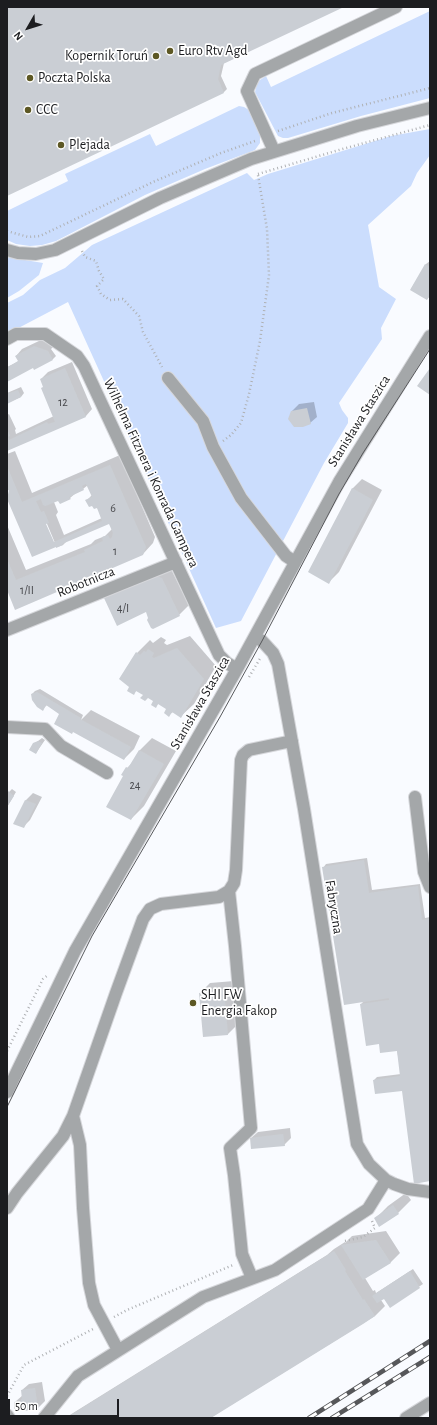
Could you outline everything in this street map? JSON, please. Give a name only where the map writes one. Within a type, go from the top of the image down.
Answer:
[{"type":"street","points":[[274,151],[247,90],[254,74],[396,7]]},
{"type":"street","points":[[7,250],[18,253],[36,254],[55,250],[160,198],[251,159],[357,126],[430,108]]},
{"type":"street","name":"Wilhelma Fitznera i Konrada Gampera","points":[[7,339],[16,334],[45,334],[77,356],[84,366],[219,655],[227,663],[237,669]]},
{"type":"street","name":"Stanisława Staszica","points":[[7,1092],[75,951],[237,669],[339,482],[430,336]]},
{"type":"street","points":[[168,378],[203,421],[214,447],[241,498],[286,556],[296,562]]},
{"type":"street","name":"Robotnicza","points":[[7,630],[176,562]]},
{"type":"street","name":"Fabryczna","points":[[255,637],[273,653],[278,664],[292,741],[357,1144],[369,1164],[386,1180]]},
{"type":"street","points":[[7,727],[44,729],[61,746],[107,773]]},
{"type":"street","points":[[7,1208],[17,1193],[63,1136],[73,1116],[140,926],[150,908],[161,904],[219,897],[229,891],[234,883],[236,870],[241,760],[243,754],[249,750],[292,741]]},
{"type":"street","points":[[415,797],[424,872],[430,887]]},
{"type":"street","points":[[229,891],[251,1128],[230,1148],[242,1254],[252,1278]]},
{"type":"street","points":[[73,1116],[80,1145],[89,1283],[94,1305],[118,1350]]},
{"type":"street","points":[[44,1418],[78,1376],[203,1297],[275,1270],[368,1209],[386,1180],[408,1189],[430,1192]]},
{"type":"street","points":[[406,1418],[430,1403]]},
{"type":"path","points":[[258,175],[339,150],[430,126]]},
{"type":"path","points":[[214,447],[231,435],[241,423],[250,394],[260,341],[269,275],[267,229],[258,175],[251,159]]},
{"type":"path","points":[[77,239],[84,258],[96,261],[104,279],[97,286],[101,294],[110,300],[123,300],[140,316],[143,332],[168,378]]},
{"type":"shaded area","points":[[430,11],[430,98],[361,116],[288,138],[278,136],[255,92],[257,84],[260,80],[266,76],[271,87]]},
{"type":"shaded area","points":[[239,106],[249,110],[260,134],[260,143],[255,150],[205,169],[145,195],[56,241],[42,245],[30,246],[16,244],[7,240],[7,211],[68,181],[65,174],[150,134],[156,146]]},
{"type":"shaded area","points":[[430,129],[430,155],[417,173],[411,186],[368,225],[379,287],[396,299],[381,328],[382,339],[339,403],[348,418],[348,423],[324,463],[241,621],[216,628],[68,302],[7,334],[7,303],[23,295],[40,280],[65,268],[92,245],[247,173],[254,180],[268,174],[391,136]]},
{"type":"shaded area","points":[[7,257],[43,263],[39,275],[19,291],[7,298]]},
{"type":"building","name":"Plejada","points":[[7,7],[344,7],[221,65],[218,79],[224,93],[7,196]]},
{"type":"building","points":[[425,264],[430,267],[430,295],[427,300],[410,290]]},
{"type":"building","points":[[34,346],[48,351],[53,360],[34,370],[33,368],[7,382],[7,368],[18,361],[15,356]]},
{"type":"building","points":[[65,368],[86,417],[7,451],[7,429],[10,436],[8,437],[9,440],[47,422],[48,424],[55,422],[41,388],[43,387],[40,379]]},
{"type":"building","points":[[430,368],[430,395],[417,386]]},
{"type":"building","points":[[18,390],[21,397],[7,404],[7,394]]},
{"type":"building","points":[[307,408],[311,424],[303,427],[294,427],[288,419],[291,411]]},
{"type":"building","points":[[110,465],[146,547],[143,555],[15,610],[7,590],[7,559],[16,580],[85,552],[84,550],[103,541],[102,537],[108,535],[110,539],[113,533],[109,524],[32,557],[7,499],[9,490],[7,491],[7,466],[22,502]],"holes":[[[86,484],[92,497],[85,500],[89,507],[92,506],[94,509],[97,508],[102,521],[54,542],[46,524],[49,523],[44,511],[41,512],[36,501],[41,499],[43,505],[45,506],[58,501],[60,504],[71,499],[69,497],[84,490],[82,486]]]},
{"type":"building","points":[[352,488],[373,500],[329,584],[308,572]]},
{"type":"building","points":[[156,576],[162,578],[180,616],[153,629],[147,620],[148,618],[146,612],[117,626],[104,598]]},
{"type":"building","points":[[177,648],[204,679],[181,718],[172,712],[169,717],[164,713],[166,709],[158,704],[156,708],[151,705],[153,701],[148,698],[145,701],[140,698],[143,695],[136,691],[134,695],[127,691],[129,687],[119,679],[136,652],[140,655],[148,649],[154,653],[152,657],[154,658]]},
{"type":"building","points":[[37,692],[81,718],[80,719],[131,747],[124,760],[73,732],[72,734],[54,724],[59,714],[46,705],[43,711],[37,707],[32,700],[31,694]]},
{"type":"building","points":[[38,741],[42,743],[36,754],[29,750],[33,743]]},
{"type":"building","points":[[139,750],[164,764],[131,820],[106,807],[123,776],[121,775],[126,767],[128,768]]},
{"type":"building","points":[[8,791],[14,796],[7,807],[7,792]]},
{"type":"building","points":[[25,800],[36,804],[24,828],[13,824]]},
{"type":"building","points":[[364,860],[369,893],[418,886],[422,920],[430,919],[430,1181],[414,1184],[402,1091],[375,1094],[373,1080],[400,1076],[397,1051],[380,1053],[379,1044],[366,1046],[360,1004],[389,1000],[389,998],[344,1005],[322,867]]},
{"type":"building","points":[[224,990],[228,1035],[203,1037],[199,993]]},
{"type":"building","points":[[283,1134],[285,1146],[251,1149],[250,1138]]},
{"type":"building","points":[[393,1205],[399,1214],[379,1227],[374,1218]]},
{"type":"building","points":[[376,1240],[391,1263],[363,1280],[341,1245]]},
{"type":"building","points":[[334,1251],[363,1300],[364,1299],[375,1316],[363,1324],[211,1418],[66,1418]]},
{"type":"building","points":[[410,1271],[420,1288],[390,1308],[384,1299],[377,1303],[372,1296]]},
{"type":"building","points":[[35,1388],[38,1409],[22,1411],[21,1408],[14,1409],[14,1402],[21,1401],[22,1399],[21,1390]]},
{"type":"tram line","points":[[7,1107],[92,936],[220,717],[262,641],[339,494],[363,453],[430,349]]},
{"type":"railway","points":[[309,1418],[430,1341]]},
{"type":"railway","points":[[332,1418],[430,1357]]},
{"type":"place","name":"Euro Rtv Agd","points":[[170,51]]},
{"type":"place","name":"Kopernik Toruń","points":[[156,56]]},
{"type":"place","name":"Poczta Polska","points":[[30,78]]},
{"type":"place","name":"CCC","points":[[28,110]]},
{"type":"place","name":"Plejada","points":[[61,145]]},
{"type":"place","name":"SHI FW Energia Fakop","points":[[193,1003]]}]
